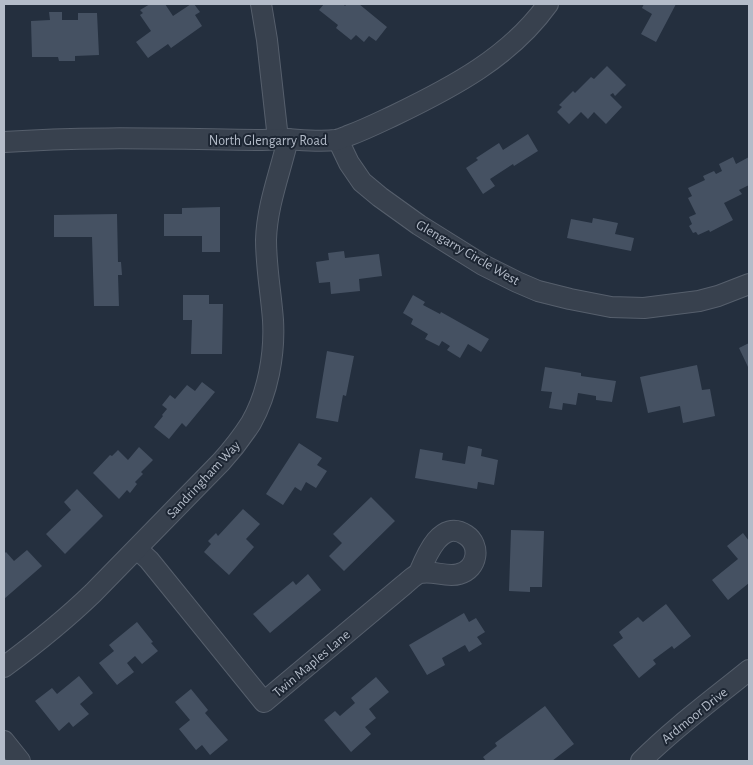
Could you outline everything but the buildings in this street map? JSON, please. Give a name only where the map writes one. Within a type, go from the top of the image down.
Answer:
[{"type":"street","points":[[261,4],[283,139]]},
{"type":"street","name":"North Glengarry Road","points":[[4,142],[149,138],[338,140],[365,130],[428,100],[488,64],[512,44],[548,4]]},
{"type":"street","name":"Sandringham Way","points":[[4,667],[75,610],[221,462],[250,425],[270,367],[273,344],[273,321],[266,239],[268,215],[283,139]]},
{"type":"street","name":"Glengarry Circle West","points":[[338,140],[349,163],[362,182],[380,197],[419,225],[483,265],[538,291],[611,307],[644,308],[699,301],[749,284]]},
{"type":"street","name":"Twin Maples Lane","points":[[137,548],[149,560],[264,702],[404,584],[420,573]]},
{"type":"street","name":"Ardmoor Drive","points":[[641,761],[683,723],[749,670]]},
{"type":"street","points":[[4,741],[20,761]]}]
